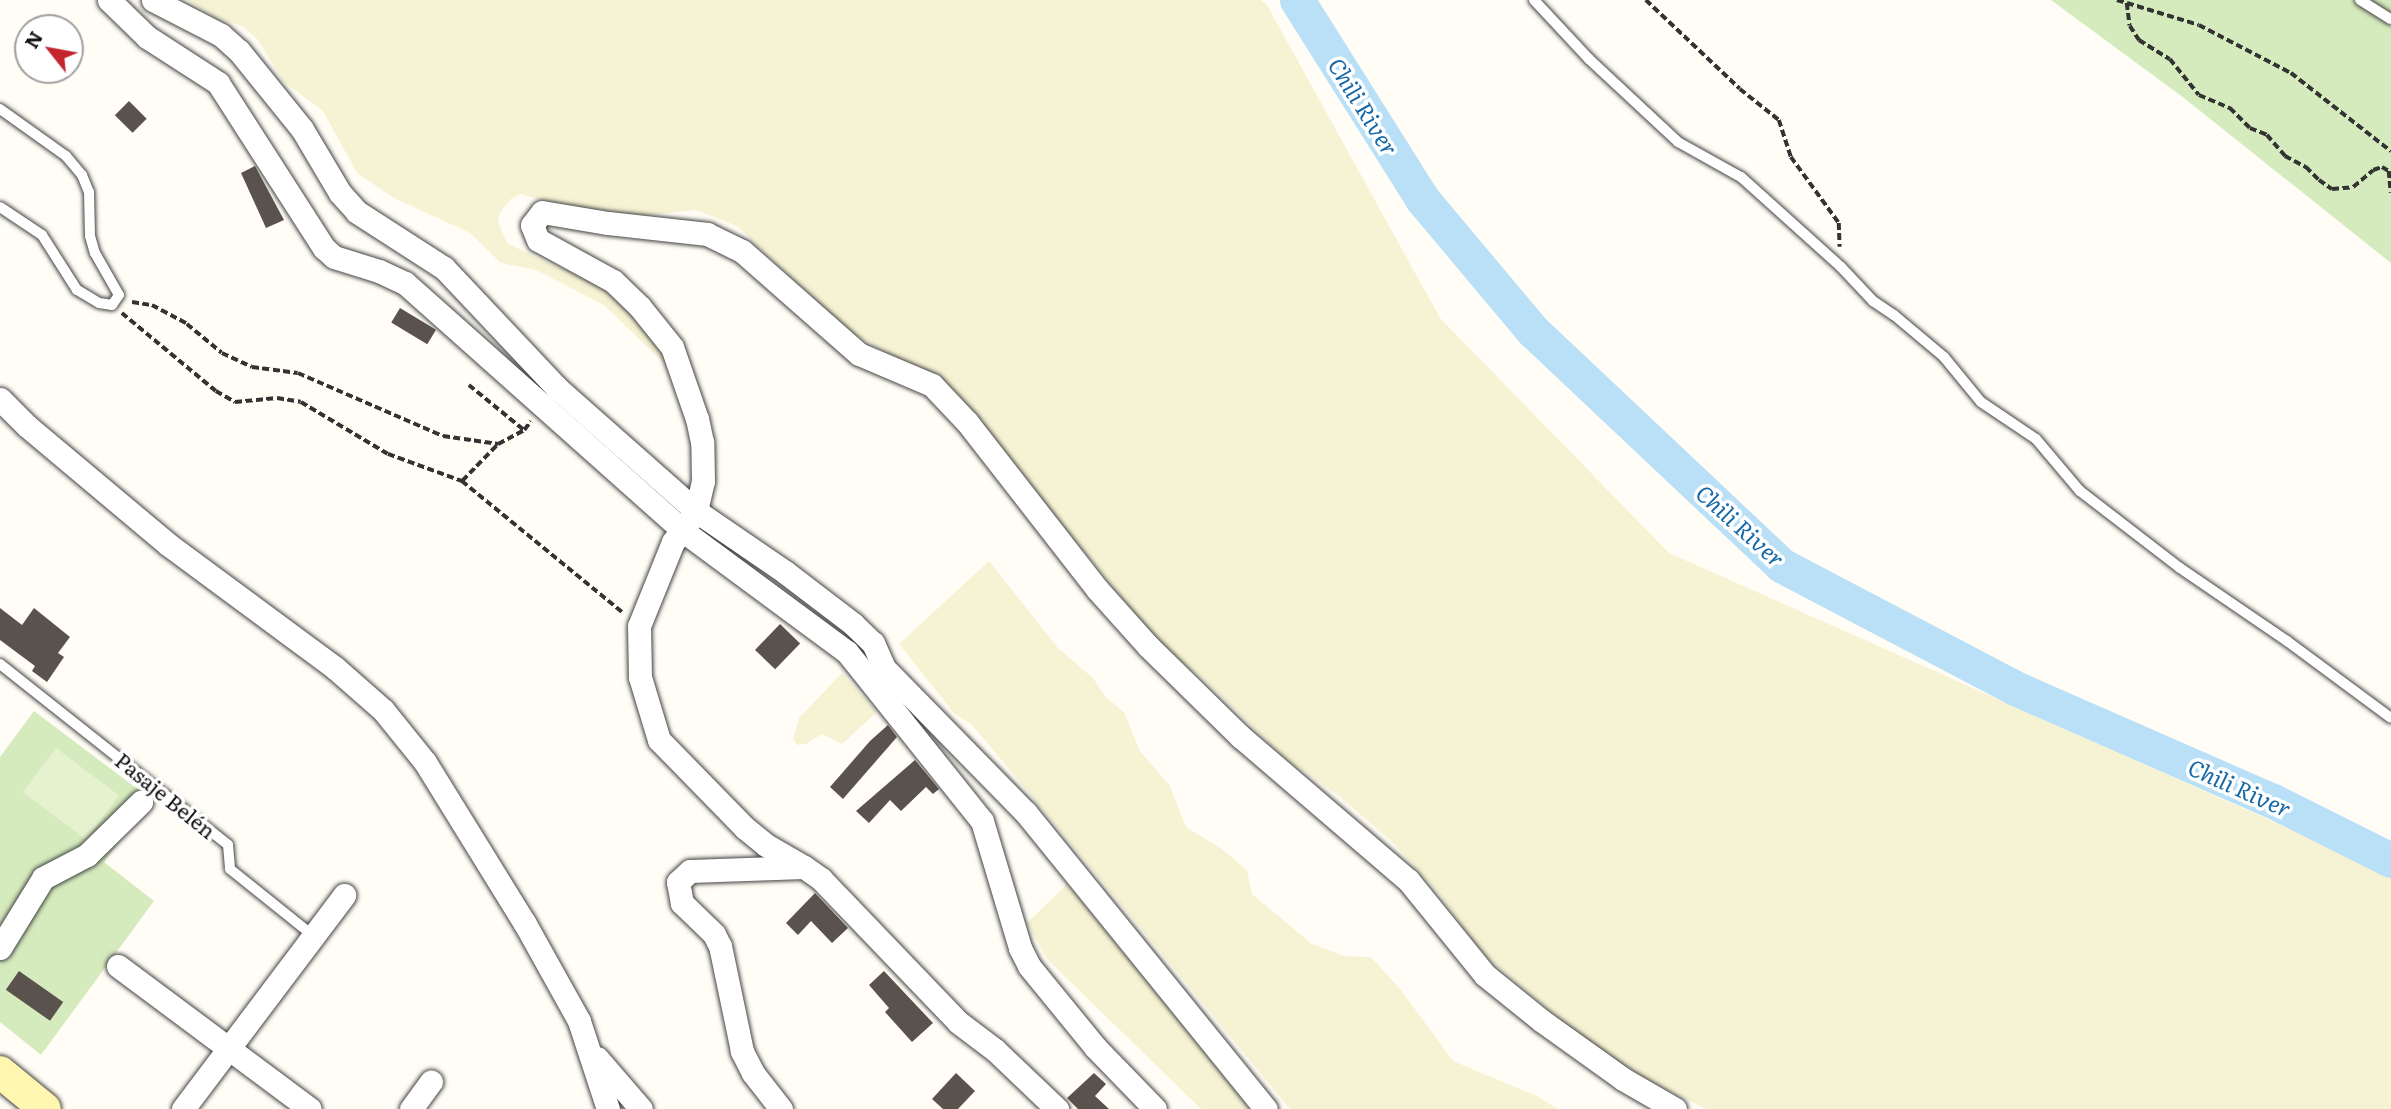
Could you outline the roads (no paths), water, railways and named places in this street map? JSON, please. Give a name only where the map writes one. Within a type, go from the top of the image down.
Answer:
[{"type":"main road","points":[[0,1072],[45,1109]]},
{"type":"street","points":[[109,0],[147,37],[218,83],[324,248],[334,257],[379,271],[405,283],[682,530],[847,652],[945,771],[982,821],[1020,948],[1030,966],[1103,1056],[1155,1109]]},
{"type":"street","points":[[153,0],[220,35],[239,51],[302,129],[348,203],[370,222],[444,268],[557,388],[696,511],[785,572],[873,643],[884,668],[1026,813],[1266,1109]]},
{"type":"street","points":[[1057,1109],[995,1050],[958,1022],[821,879],[766,845],[745,828],[659,740],[640,677],[639,626],[673,542],[696,511],[703,481],[702,442],[672,347],[640,307],[613,281],[538,240],[532,225],[542,212],[608,223],[707,234],[742,251],[859,354],[932,386],[967,422],[1097,589],[1148,646],[1241,737],[1408,880],[1485,975],[1542,1021],[1623,1079],[1675,1109]]},
{"type":"street","points":[[0,399],[27,426],[169,545],[334,667],[383,710],[425,762],[524,922],[579,1021],[608,1109]]},
{"type":"street","points":[[0,948],[43,878],[87,855],[141,802]]},
{"type":"street","points":[[781,1109],[753,1073],[742,1051],[720,946],[714,934],[682,903],[678,882],[680,877],[697,869],[804,867]]},
{"type":"street","points":[[183,1109],[344,895]]},
{"type":"street","points":[[118,966],[310,1109]]},
{"type":"street","points":[[587,1045],[641,1109]]},
{"type":"street","points":[[411,1109],[431,1081]]},
{"type":"lane","points":[[1534,0],[1589,60],[1678,142],[1741,177],[1841,267],[1873,301],[1944,357],[1981,402],[2036,439],[2080,491],[2180,568],[2287,641],[2391,718]]},
{"type":"lane","points":[[2360,0],[2391,19]]},
{"type":"lane","points":[[0,109],[66,156],[82,175],[89,192],[90,236],[95,253],[119,295],[112,305],[99,303],[77,290],[42,235],[0,207]]},
{"type":"lane","name":"Pasaje Belén","points":[[0,664],[228,845],[230,869],[315,937]]},
{"type":"waterway","name":"Chili River","points":[[1297,0],[1423,200],[1533,331],[1781,565],[2015,688],[2273,801],[2391,860]]}]
